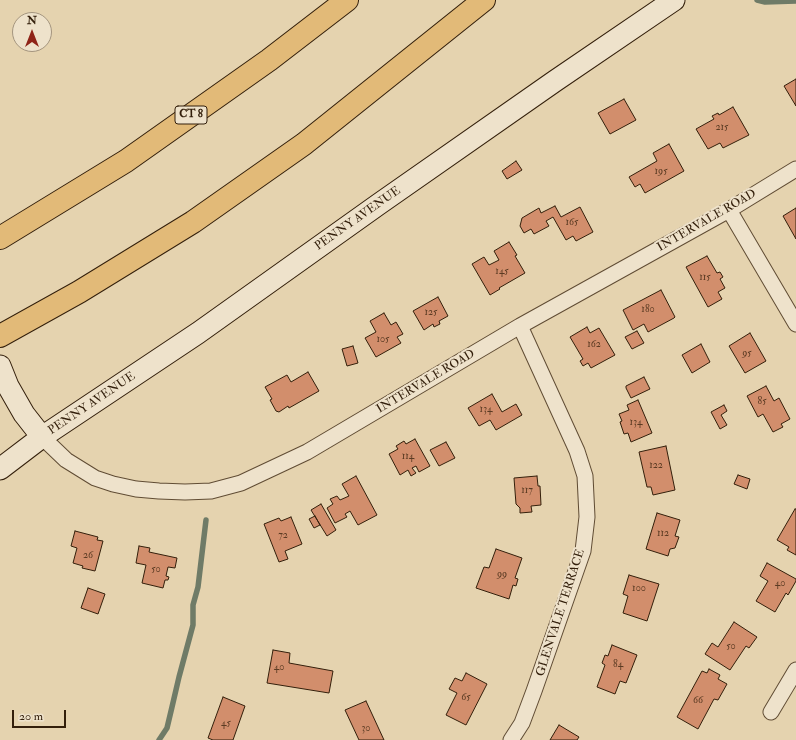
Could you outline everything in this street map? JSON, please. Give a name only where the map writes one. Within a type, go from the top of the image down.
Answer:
[{"type":"highway","points":[[269,60],[334,0]]},
{"type":"highway","name":"CT 8","points":[[0,238],[126,161],[269,60],[348,0]]},
{"type":"highway","points":[[0,336],[79,292],[192,222],[304,144],[484,0]]},
{"type":"main road","name":"PENNY AVENUE","points":[[0,469],[42,437],[198,333],[378,204],[674,0]]},
{"type":"main road","points":[[0,366],[8,386],[24,414],[42,437]]},
{"type":"street","name":"INTERVALE ROAD","points":[[42,437],[66,460],[95,478],[113,484],[136,489],[186,492],[211,491],[241,483],[307,452],[520,326],[729,210],[796,169]]},
{"type":"street","points":[[729,210],[796,324]]},
{"type":"street","name":"GLENVALE TERRACE","points":[[511,740],[522,722],[534,691],[583,551],[587,517],[585,476],[577,451],[520,326]]},
{"type":"street","points":[[771,712],[796,670]]},
{"type":"building","points":[[796,79],[796,106],[784,86]]},
{"type":"building","points":[[624,99],[636,120],[610,134],[598,113]]},
{"type":"building","points":[[733,107],[749,135],[723,148],[720,143],[708,149],[696,129],[714,119],[712,116],[718,113],[719,115]]},
{"type":"building","points":[[669,144],[684,171],[645,193],[640,184],[635,187],[629,177],[657,161],[653,153]]},
{"type":"building","points":[[516,161],[522,170],[507,179],[502,171]]},
{"type":"building","points":[[555,206],[561,217],[580,207],[593,232],[576,241],[573,236],[566,240],[553,217],[546,221],[549,226],[534,234],[531,229],[524,233],[520,226],[522,218],[539,208],[541,213]]},
{"type":"building","points":[[796,208],[796,239],[783,216]]},
{"type":"building","points":[[509,242],[525,273],[490,295],[472,264],[484,257],[489,265],[499,260],[494,251]]},
{"type":"building","points":[[707,256],[717,273],[720,272],[723,277],[720,279],[725,288],[718,292],[722,299],[708,307],[686,267]]},
{"type":"building","points":[[661,290],[675,317],[648,332],[644,324],[633,330],[623,310]]},
{"type":"building","points":[[438,297],[448,316],[439,321],[440,324],[434,327],[433,324],[424,330],[413,311]]},
{"type":"building","points":[[384,313],[391,325],[396,322],[403,334],[397,337],[401,343],[376,357],[365,338],[376,332],[370,321]]},
{"type":"building","points":[[587,327],[590,333],[599,328],[615,355],[591,368],[588,363],[583,366],[580,361],[583,359],[570,337]]},
{"type":"building","points":[[637,331],[644,343],[632,349],[625,337]]},
{"type":"building","points":[[750,333],[766,361],[745,373],[729,346]]},
{"type":"building","points":[[701,344],[710,362],[692,373],[682,355]]},
{"type":"building","points":[[353,346],[358,363],[347,366],[342,349]]},
{"type":"building","points":[[308,372],[319,391],[289,408],[288,406],[279,412],[276,411],[270,400],[272,399],[265,387],[287,375],[291,382]]},
{"type":"building","points":[[644,377],[650,389],[631,398],[626,386]]},
{"type":"building","points":[[766,386],[774,401],[779,398],[790,419],[781,424],[783,427],[773,432],[763,414],[758,417],[747,396]]},
{"type":"building","points":[[492,394],[502,412],[516,404],[522,415],[496,430],[490,420],[479,426],[468,408]]},
{"type":"building","points":[[638,400],[652,433],[631,442],[628,433],[624,434],[620,422],[622,421],[619,414],[629,410],[627,405]]},
{"type":"building","points":[[724,405],[727,411],[721,415],[727,425],[720,429],[711,412]]},
{"type":"building","points":[[415,439],[430,466],[419,472],[416,466],[412,468],[416,473],[411,476],[408,470],[400,475],[389,454],[398,449],[396,446],[404,441],[406,444]]},
{"type":"building","points":[[446,442],[455,458],[439,466],[430,450]]},
{"type":"building","points":[[666,446],[675,490],[653,495],[651,487],[647,487],[639,452]]},
{"type":"building","points":[[738,475],[750,479],[747,489],[734,484]]},
{"type":"building","points":[[356,476],[377,515],[358,525],[350,511],[345,514],[347,517],[335,523],[327,508],[333,504],[330,499],[337,496],[340,500],[349,496],[342,484]]},
{"type":"building","points":[[537,476],[538,486],[540,486],[541,505],[531,506],[532,512],[520,513],[520,508],[516,504],[514,478]]},
{"type":"building","points":[[321,504],[336,530],[327,536],[311,510]]},
{"type":"building","points":[[795,509],[796,555],[787,550],[789,547],[777,540]]},
{"type":"building","points":[[657,513],[680,520],[675,536],[679,537],[675,548],[670,549],[668,556],[646,549]]},
{"type":"building","points":[[315,516],[320,525],[314,528],[309,519]]},
{"type":"building","points":[[291,517],[302,544],[285,551],[288,559],[279,562],[264,524],[279,518],[281,521]]},
{"type":"building","points":[[75,531],[98,537],[97,540],[103,541],[95,571],[82,568],[83,566],[73,563],[77,548],[71,546]]},
{"type":"building","points":[[139,546],[150,548],[149,552],[177,558],[175,568],[168,567],[166,576],[169,577],[168,580],[165,580],[163,588],[142,583],[146,565],[136,563]]},
{"type":"building","points":[[496,549],[522,558],[515,578],[518,579],[516,586],[513,585],[509,599],[476,588],[484,567],[489,568]]},
{"type":"building","points":[[767,563],[796,579],[788,595],[786,593],[775,612],[756,601],[768,581],[760,576]]},
{"type":"building","points":[[629,575],[659,584],[647,621],[623,613],[628,596],[623,594]]},
{"type":"building","points":[[88,588],[105,594],[98,614],[81,608]]},
{"type":"building","points":[[734,622],[757,637],[749,648],[746,646],[730,670],[705,654],[712,643],[718,647]]},
{"type":"building","points":[[612,645],[637,655],[626,683],[620,681],[615,694],[597,687],[605,665],[602,663],[605,655],[608,656]]},
{"type":"building","points":[[273,650],[290,653],[289,663],[333,671],[329,693],[267,683]]},
{"type":"building","points":[[709,669],[720,675],[718,679],[727,684],[718,700],[714,699],[698,729],[677,717],[702,671],[707,673]]},
{"type":"building","points":[[466,673],[487,684],[466,725],[446,715],[457,693],[449,689],[455,678],[462,681]]},
{"type":"building","points":[[223,697],[245,706],[233,740],[213,740],[208,738]]},
{"type":"building","points":[[366,701],[384,740],[359,740],[345,710]]},
{"type":"building","points":[[559,725],[579,737],[577,740],[550,740]]},
{"type":"waterway","points":[[757,0],[765,2],[796,1]]},
{"type":"waterway","points":[[159,740],[167,728],[193,625],[193,605],[198,587],[206,520]]}]
